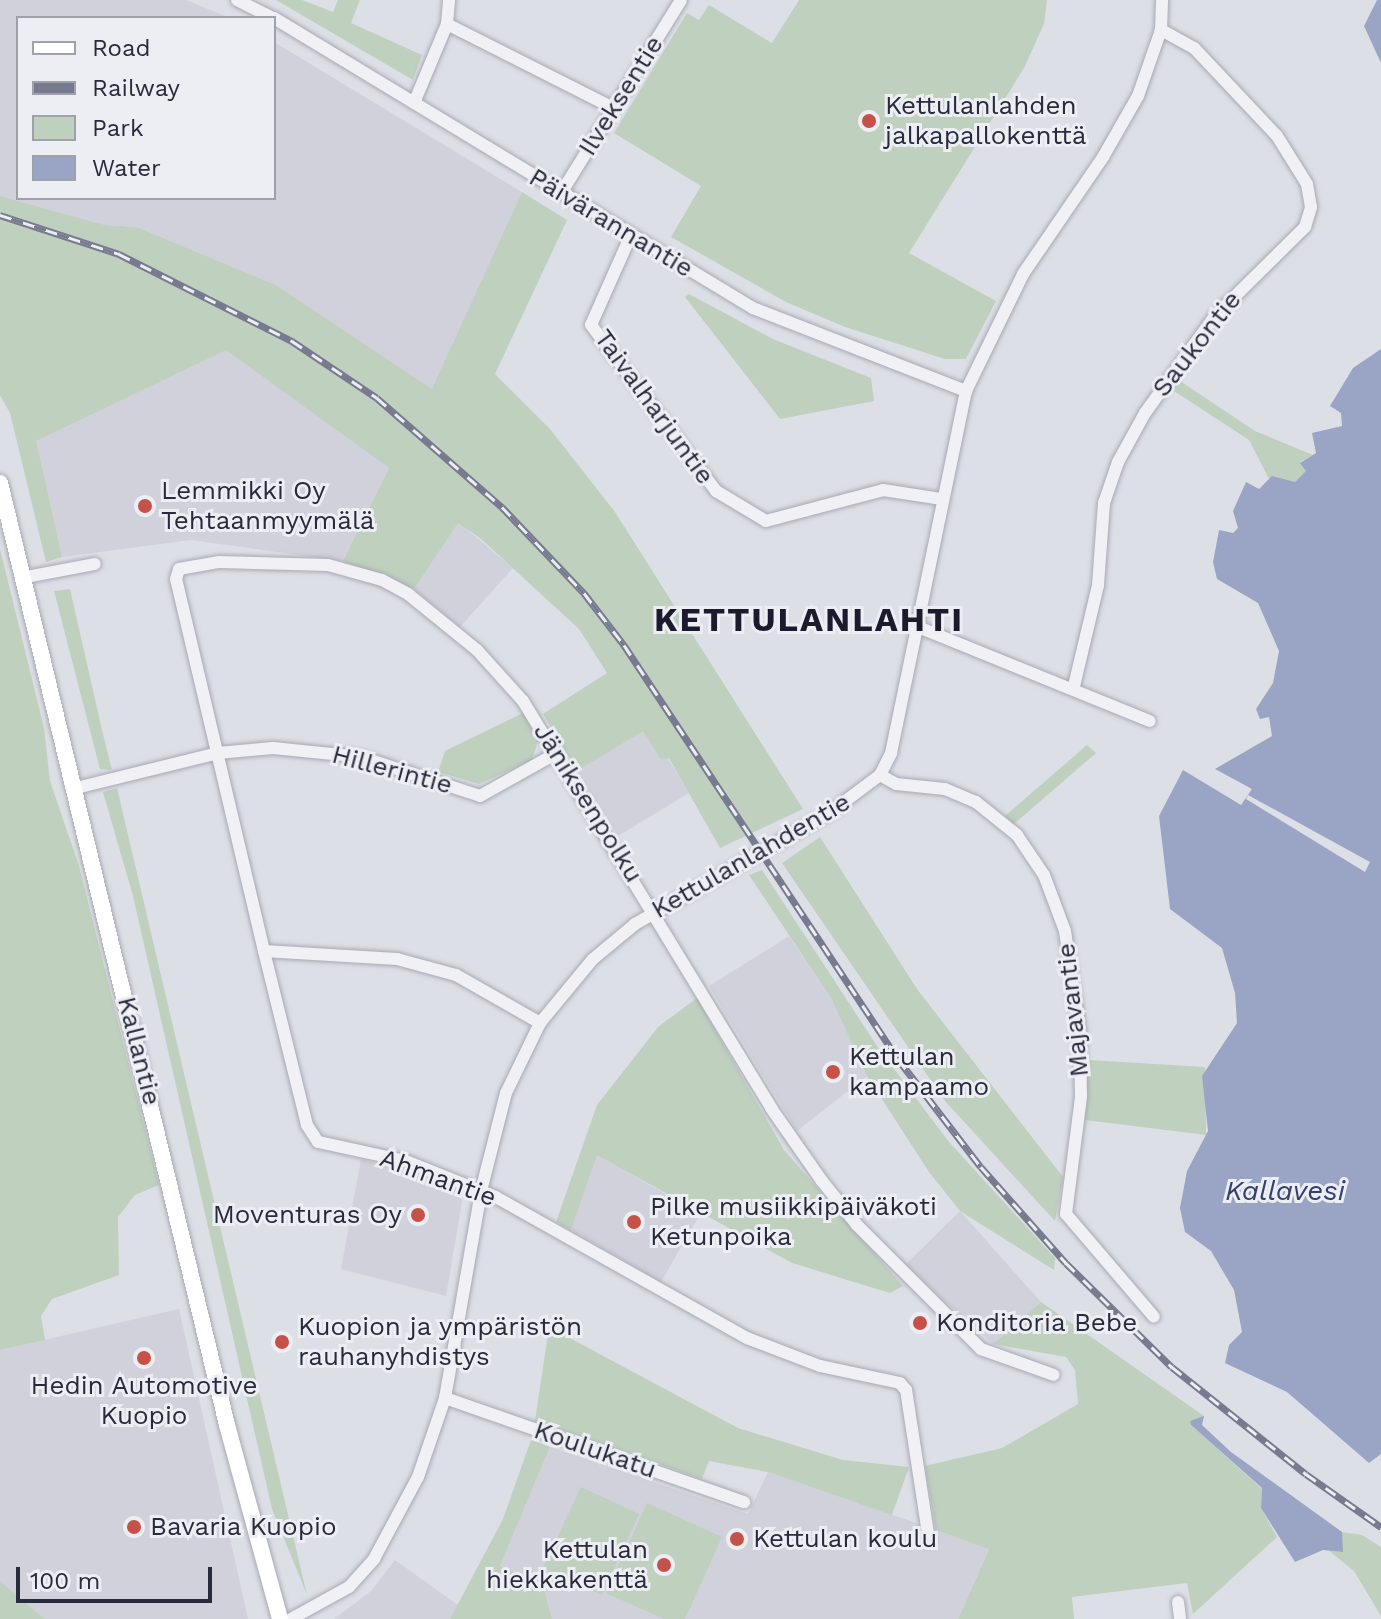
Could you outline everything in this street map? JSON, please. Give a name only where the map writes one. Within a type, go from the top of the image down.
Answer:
[{"type":"main road","name":"Kallantie","points":[[0,483],[26,577],[227,1425],[280,1619]]},
{"type":"street","name":"Päivärannantie","points":[[237,0],[270,16]]},
{"type":"street","points":[[414,103],[447,24],[448,0]]},
{"type":"street","name":"Ilveksentie","points":[[561,193],[681,0]]},
{"type":"street","points":[[880,775],[891,753],[966,391],[1023,274],[1138,96],[1161,30],[1162,0]]},
{"type":"street","name":"Päivärannantie","points":[[276,19],[753,308],[966,391]]},
{"type":"street","points":[[447,24],[613,108]]},
{"type":"street","name":"Saukontie","points":[[1074,686],[1098,585],[1104,503],[1118,462],[1145,413],[1215,316],[1305,227],[1311,207],[1307,184],[1277,136],[1194,48],[1161,30]]},
{"type":"street","name":"Taivalharjuntie","points":[[631,235],[591,325],[716,491],[766,521],[883,490],[942,499]]},
{"type":"street","name":"Jäniksenpolku","points":[[179,569],[265,561],[328,565],[382,580],[408,594],[477,650],[523,701],[655,911],[771,1108],[857,1225],[981,1349],[1054,1375]]},
{"type":"street","points":[[26,577],[95,564]]},
{"type":"street","name":"Ahmantie","points":[[179,569],[176,579],[264,951],[307,1125],[318,1142],[406,1161],[481,1191],[747,1338],[820,1366],[900,1383],[906,1390],[929,1540]]},
{"type":"street","points":[[918,627],[1074,686],[1150,721]]},
{"type":"street","name":"Hillerintie","points":[[76,788],[218,753],[273,748],[361,757],[480,796],[557,753]]},
{"type":"street","name":"Kettulanlahdentie","points":[[291,1619],[349,1587],[374,1559],[418,1477],[445,1398],[481,1191],[506,1093],[540,1023],[593,959],[655,911],[828,814],[880,775]]},
{"type":"street","name":"Majavantie","points":[[880,775],[896,784],[945,789],[976,802],[1017,835],[1044,875],[1065,931],[1080,1033],[1081,1097],[1066,1214],[1154,1317]]},
{"type":"street","points":[[264,951],[397,959],[456,975],[540,1023]]},
{"type":"street","name":"Koulukatu","points":[[445,1398],[744,1502]]},
{"type":"street","points":[[1178,1602],[1180,1619]]},
{"type":"shaded area","points":[[0,0],[186,0],[225,16],[16,16],[16,200],[276,200],[276,43],[522,192],[433,390],[276,285],[137,227],[105,225],[0,196]]},
{"type":"shaded area","points":[[226,349],[389,468],[343,561],[191,540],[62,557],[35,441]]},
{"type":"shaded area","points":[[458,522],[513,568],[460,627],[414,589]]},
{"type":"shaded area","points":[[643,730],[661,760],[668,758],[689,793],[618,836],[577,771]]},
{"type":"shaded area","points":[[789,936],[831,998],[867,1076],[797,1131],[709,986]]},
{"type":"shaded area","name":"Pilke musiikkipäiväkoti Ketunpoika","points":[[596,1154],[700,1214],[661,1282],[571,1230]]},
{"type":"shaded area","points":[[361,1159],[457,1187],[462,1202],[446,1296],[341,1269]]},
{"type":"shaded area","points":[[960,1211],[1041,1302],[993,1344],[905,1265]]},
{"type":"shaded area","points":[[179,1309],[248,1619],[45,1619],[0,1581],[0,1350]]},
{"type":"shaded area","name":"Kettulan koulu","points":[[550,1447],[748,1514],[768,1472],[989,1548],[958,1619],[552,1619],[543,1585],[500,1566]]},
{"type":"shaded area","points":[[395,1560],[458,1605],[450,1619],[334,1619],[371,1591]]},
{"type":"green space","points":[[276,0],[302,0],[333,12],[338,0],[360,0],[351,23],[422,55],[413,80]]},
{"type":"green space","points":[[799,0],[1047,0],[1044,24],[1024,68],[909,253],[996,301],[966,359],[945,359],[845,327],[786,302],[671,237],[701,186],[614,133],[687,13],[699,20],[709,5],[772,43]]},
{"type":"green space","points":[[522,192],[567,220],[495,374],[550,429],[615,512],[803,809],[720,848],[669,758],[661,760],[643,731],[577,771],[543,714],[607,673],[579,629],[480,538],[458,523],[414,589],[343,561],[389,468],[226,350],[36,441],[62,557],[46,562],[10,413],[0,395],[0,196],[105,225],[137,227],[276,285],[432,389]]},
{"type":"green space","points":[[689,294],[773,339],[871,378],[874,401],[780,419],[685,297]]},
{"type":"green space","points":[[1177,379],[1255,431],[1313,455],[1300,462],[1307,471],[1295,482],[1269,479],[1249,440],[1171,389]]},
{"type":"green space","points":[[0,549],[44,728],[50,781],[79,866],[159,1185],[135,1195],[118,1217],[119,1275],[52,1299],[41,1316],[45,1340],[0,1350]]},
{"type":"green space","points":[[70,589],[112,770],[100,769],[54,591]]},
{"type":"green space","points":[[523,713],[538,741],[532,760],[479,784],[438,772],[445,751]]},
{"type":"green space","points":[[1087,745],[1096,753],[1014,824],[1005,816]]},
{"type":"green space","points":[[117,788],[307,1595],[272,1509],[133,896],[103,792]]},
{"type":"green space","points":[[820,837],[917,989],[1063,1177],[1055,1221],[945,1101],[782,863]]},
{"type":"green space","points":[[762,870],[879,1049],[949,1142],[1055,1258],[1054,1270],[960,1211],[929,1172],[867,1076],[831,998],[749,875]]},
{"type":"green space","points":[[697,998],[784,1150],[903,1286],[890,1293],[792,1263],[597,1155],[571,1230],[556,1222],[597,1105],[658,1027]]},
{"type":"green space","points":[[1088,1060],[1205,1067],[1206,1135],[1085,1120]]},
{"type":"green space","points":[[1041,1302],[1204,1416],[1191,1425],[1262,1489],[1261,1508],[1277,1537],[1193,1614],[1187,1583],[1072,1597],[1074,1619],[958,1619],[989,1549],[936,1530],[925,1466],[1002,1448],[1078,1404],[1075,1370],[1066,1357],[993,1344]]},
{"type":"green space","points":[[549,1327],[738,1428],[843,1460],[909,1467],[892,1515],[768,1472],[709,1461],[702,1479],[535,1421]]},
{"type":"green space","points":[[531,1440],[550,1447],[500,1566],[543,1585],[552,1619],[450,1619],[503,1519]]},
{"type":"green space","points":[[581,1487],[639,1514],[602,1595],[543,1568]]},
{"type":"green space","name":"Kettulan hiekkakenttä","points":[[647,1503],[722,1537],[685,1619],[664,1619],[606,1593]]},
{"type":"green space","points":[[1342,1532],[1362,1535],[1381,1547],[1381,1616],[1354,1571],[1328,1550],[1341,1552]]},
{"type":"green space","points":[[0,1581],[45,1619],[0,1619]]},
{"type":"water","points":[[1377,0],[1381,0],[1381,63],[1364,26]]},
{"type":"water","name":"Kallavesi","points":[[1381,349],[1381,1454],[1369,1463],[1287,1392],[1225,1363],[1229,1345],[1242,1332],[1234,1290],[1211,1251],[1185,1232],[1180,1208],[1187,1171],[1208,1131],[1202,1076],[1237,1023],[1235,993],[1222,948],[1170,909],[1159,816],[1183,770],[1241,805],[1252,789],[1215,769],[1272,736],[1269,717],[1260,719],[1256,709],[1273,683],[1279,651],[1258,603],[1217,579],[1213,562],[1219,530],[1233,533],[1238,528],[1233,511],[1246,482],[1259,489],[1272,476],[1295,482],[1306,471],[1300,463],[1316,453],[1312,433],[1342,426],[1341,413],[1330,406],[1353,368]]},
{"type":"water","points":[[1204,1416],[1202,1425],[1231,1452],[1342,1532],[1343,1552],[1323,1550],[1295,1562],[1261,1508],[1262,1488],[1191,1425],[1190,1421]]},
{"type":"pier","points":[[1248,795],[1370,862],[1365,872],[1246,799]]},
{"type":"railway","points":[[0,215],[119,254],[292,341],[377,398],[502,507],[584,593],[624,645],[898,1059],[981,1167],[1066,1263],[1172,1367],[1306,1474],[1381,1527]]},
{"type":"place","name":"Kettulanlahden jalkapallokenttä","points":[[869,121]]},
{"type":"place","name":"Lemmikki Oy Tehtaanmyymälä","points":[[145,506]]},
{"type":"place","name":"Kettulan kampaamo","points":[[833,1072]]},
{"type":"place","name":"Moventuras Oy","points":[[418,1215]]},
{"type":"place","name":"Pilke musiikkipäiväkoti Ketunpoika","points":[[634,1222]]},
{"type":"place","name":"Konditoria Bebe","points":[[920,1323]]},
{"type":"place","name":"Kuopion ja ympäristön rauhanyhdistys","points":[[282,1342]]},
{"type":"place","name":"Hedin Automotive Kuopio","points":[[144,1358]]},
{"type":"place","name":"Bavaria Kuopio","points":[[134,1527]]},
{"type":"place","name":"Kettulan koulu","points":[[737,1539]]},
{"type":"place","name":"Kettulan hiekkakenttä","points":[[664,1565]]},
{"type":"district","name":"KETTULANLAHTI","points":[[809,620]]}]
